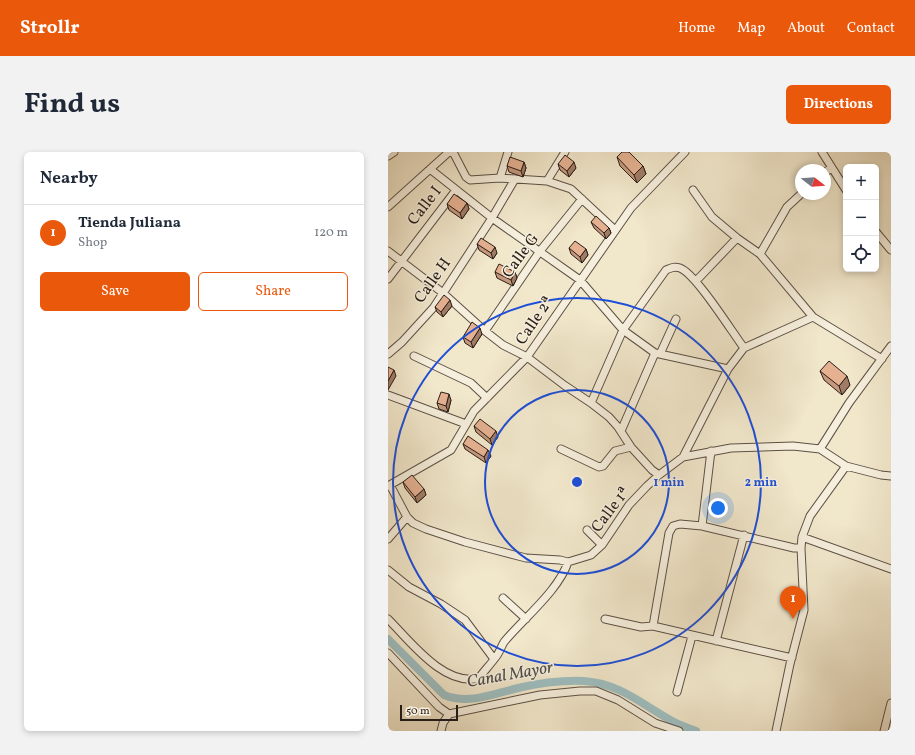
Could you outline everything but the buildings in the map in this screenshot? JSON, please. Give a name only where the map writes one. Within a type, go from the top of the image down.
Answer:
[{"type":"street","points":[[388,156],[394,152]]},
{"type":"street","points":[[388,207],[449,152]]},
{"type":"street","points":[[453,152],[466,177],[474,181],[500,178],[547,181],[571,189],[615,230]]},
{"type":"street","points":[[500,178],[508,152]]},
{"type":"street","points":[[547,181],[565,152]]},
{"type":"street","name":"Calle 2ª","points":[[389,485],[451,450],[474,411],[527,358],[631,208],[684,152]]},
{"type":"street","points":[[822,152],[829,164]]},
{"type":"street","points":[[831,167],[843,185]]},
{"type":"street","points":[[430,169],[492,218],[580,280],[624,330],[658,353],[728,369]]},
{"type":"street","name":"Calle H","points":[[388,354],[402,342],[429,313],[492,218],[515,179]]},
{"type":"street","name":"Calle I","points":[[388,279],[401,260],[456,190]]},
{"type":"street","points":[[693,190],[712,217],[737,238],[760,254],[813,317],[882,359]]},
{"type":"street","name":"Calle G","points":[[486,331],[540,251],[582,199]]},
{"type":"street","points":[[760,254],[787,207],[795,200]]},
{"type":"street","points":[[879,236],[891,250]]},
{"type":"street","points":[[696,281],[737,238]]},
{"type":"street","points":[[388,251],[443,293],[503,344],[527,358],[564,385],[591,402],[609,417],[621,431],[631,447],[652,470],[659,475]]},
{"type":"street","points":[[591,402],[624,330],[666,270],[674,267],[682,269],[696,281],[744,348]]},
{"type":"street","points":[[683,457],[728,369],[744,348],[813,317]]},
{"type":"street","points":[[621,431],[676,319]]},
{"type":"street","points":[[820,449],[849,402],[891,346]]},
{"type":"street","points":[[414,356],[471,383],[487,398]]},
{"type":"street","points":[[388,395],[466,424]]},
{"type":"street","name":"Calle 1ª","points":[[389,485],[407,517],[413,523],[426,529],[465,542],[526,558],[560,560],[568,562],[591,555],[602,545],[629,505],[659,475],[683,457],[731,448],[793,446],[820,449],[846,466],[891,476]]},
{"type":"street","points":[[561,449],[599,467],[602,466],[615,451],[631,447]]},
{"type":"street","points":[[702,526],[711,451]]},
{"type":"street","points":[[776,731],[804,610],[801,548],[802,537],[810,516],[846,466]]},
{"type":"street","points":[[388,539],[407,517]]},
{"type":"street","points":[[654,626],[669,533],[673,526],[680,524],[702,526],[794,548],[801,548]]},
{"type":"street","points":[[587,530],[602,545]]},
{"type":"street","points":[[716,641],[744,535]]},
{"type":"street","points":[[802,537],[891,570]]},
{"type":"street","points":[[388,619],[436,667],[461,678],[479,678],[504,643],[560,578],[566,570],[568,562]]},
{"type":"street","points":[[388,570],[409,587],[441,604],[465,620],[494,659]]},
{"type":"street","points":[[503,598],[526,619]]},
{"type":"street","points":[[605,619],[641,627],[654,626],[792,658]]},
{"type":"street","points":[[677,692],[692,636]]},
{"type":"street","points":[[388,653],[439,707],[449,714]]},
{"type":"street","points":[[441,731],[443,723],[449,714],[540,695],[580,691],[596,691],[618,700],[655,723],[679,731]]},
{"type":"street","points":[[884,731],[891,703]]},
{"type":"waterway","name":"Canal Mayor","points":[[388,639],[444,695],[453,698],[481,698],[542,683],[584,681],[610,686],[631,696],[674,722],[696,731]]},
{"type":"place","name":"Tienda Juliana","points":[[793,619]]}]
